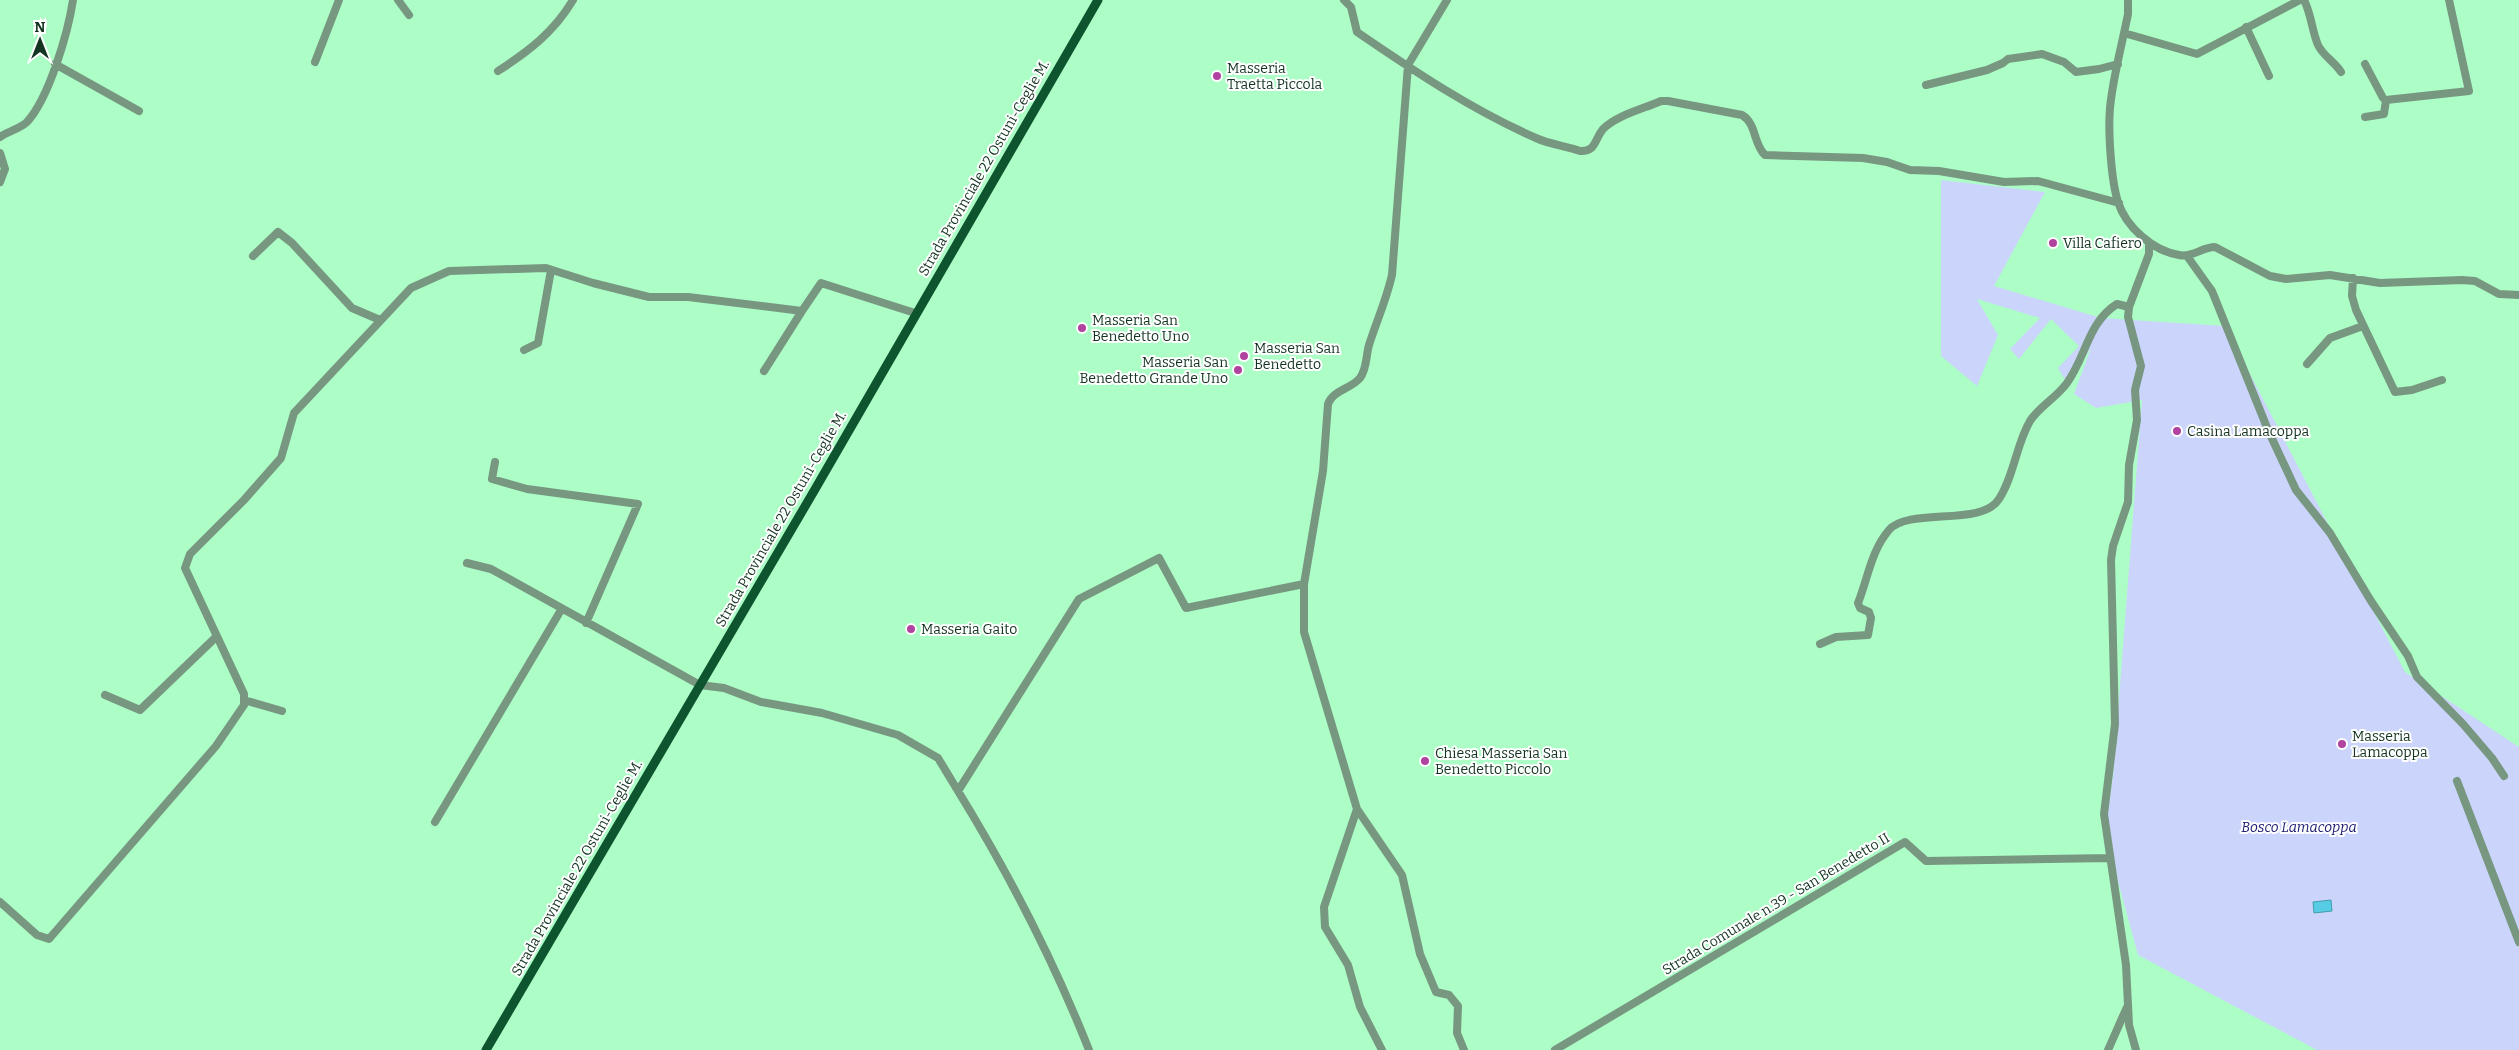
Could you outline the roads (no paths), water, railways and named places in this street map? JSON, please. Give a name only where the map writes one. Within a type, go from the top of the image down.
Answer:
[{"type":"main road","name":"Strada Provinciale 22 Ostuni-Ceglie M.","points":[[486,1050],[1098,0]]},
{"type":"street","points":[[0,137],[25,124],[43,98],[68,26],[72,0]]},
{"type":"street","points":[[315,62],[339,0]]},
{"type":"street","points":[[398,0],[409,15]]},
{"type":"street","points":[[498,71],[542,41],[564,16],[573,0]]},
{"type":"street","points":[[1344,0],[1352,7],[1357,32],[1464,102],[1537,139],[1580,151],[1587,152],[1594,148],[1604,129],[1614,121],[1661,101],[1742,115],[1750,122],[1760,151],[1765,155],[1863,158],[1887,162],[1910,170],[1939,171],[2004,182],[2038,181],[2118,204]]},
{"type":"street","points":[[1448,0],[1408,65],[1392,275],[1386,303],[1369,345],[1364,372],[1356,381],[1330,397],[1328,404],[1323,471],[1304,584],[1304,632],[1356,810],[1402,875],[1420,954],[1436,992],[1449,996],[1458,1006],[1457,1033],[1464,1050]]},
{"type":"street","points":[[2128,0],[2109,123],[2118,204],[2131,224],[2149,243],[2162,251],[2187,256],[2208,247],[2215,247],[2270,276],[2286,279],[2330,275],[2380,283],[2462,280],[2475,282],[2499,294],[2519,296]]},
{"type":"street","points":[[2124,33],[2197,54],[2246,27],[2302,0],[2318,46],[2335,62],[2341,72]]},
{"type":"street","points":[[2365,64],[2382,98],[2386,100],[2468,91],[2449,0]]},
{"type":"street","points":[[2246,27],[2269,76]]},
{"type":"street","points":[[1926,85],[1988,70],[2008,59],[2042,54],[2064,62],[2076,72],[2118,64]]},
{"type":"street","points":[[55,64],[139,111]]},
{"type":"street","points":[[2365,117],[2384,114],[2386,100]]},
{"type":"street","points":[[0,153],[5,169],[0,182]]},
{"type":"street","points":[[253,256],[278,232],[292,243],[352,308],[380,320]]},
{"type":"street","points":[[2136,1050],[2129,1025],[2126,966],[2104,814],[2115,724],[2110,560],[2112,546],[2128,502],[2129,465],[2137,420],[2135,390],[2141,366],[2128,317],[2129,307],[2149,254],[2149,243]]},
{"type":"street","points":[[2187,256],[2212,290],[2271,438],[2296,490],[2330,533],[2387,626],[2408,656],[2416,677],[2462,724],[2492,758],[2504,776]]},
{"type":"street","points":[[0,902],[37,935],[49,939],[216,746],[244,705],[244,694],[216,638],[185,568],[186,562],[190,554],[244,500],[281,458],[294,412],[411,288],[449,271],[551,270],[649,296],[688,296],[802,311]]},
{"type":"street","points":[[524,350],[538,344],[551,270]]},
{"type":"street","points":[[2353,278],[2352,296],[2363,326],[2395,392],[2412,390],[2442,380]]},
{"type":"street","points":[[764,371],[821,283],[915,313]]},
{"type":"street","points":[[1820,644],[1836,638],[1868,635],[1871,618],[1869,612],[1860,608],[1858,603],[1868,578],[1871,559],[1890,528],[1912,520],[1983,512],[1999,500],[2030,421],[2068,383],[2101,318],[2117,304],[2129,307]]},
{"type":"street","points":[[2307,364],[2330,338],[2363,326]]},
{"type":"street","points":[[495,462],[492,479],[527,489],[638,504],[586,622]]},
{"type":"street","points":[[958,791],[1079,599],[1159,558],[1186,608],[1304,584]]},
{"type":"street","points":[[467,563],[491,569],[561,610],[700,685],[724,688],[761,702],[822,713],[898,735],[938,758],[1015,888],[1071,1005],[1089,1050]]},
{"type":"street","points":[[435,822],[561,610]]},
{"type":"street","points":[[105,695],[140,710],[216,638]]},
{"type":"street","points":[[244,700],[282,711]]},
{"type":"street","points":[[2457,781],[2519,942]]},
{"type":"street","points":[[1356,810],[1324,907],[1325,927],[1348,965],[1360,1007],[1382,1050]]},
{"type":"street","name":"Strada Comunale n.39 - San Benedetto II","points":[[1555,1050],[1905,842],[1926,860],[2109,858]]},
{"type":"street","points":[[2108,1050],[2128,1005]]},
{"type":"street","points":[[2120,1026],[2123,1022],[2129,1025]]},
{"type":"water","points":[[2331,900],[2332,911],[2314,913],[2313,902]]},
{"type":"place","name":"Masseria Traetta Piccola","points":[[1217,76]]},
{"type":"place","name":"Villa Cafiero","points":[[2053,243]]},
{"type":"place","name":"Masseria San Benedetto Uno","points":[[1082,328]]},
{"type":"place","name":"Masseria San Benedetto","points":[[1244,356]]},
{"type":"place","name":"Masseria San Benedetto Grande Uno","points":[[1238,370]]},
{"type":"place","name":"Casina Lamacoppa","points":[[2177,431]]},
{"type":"place","name":"Masseria Gaito","points":[[911,629]]},
{"type":"place","name":"Masseria Lamacoppa","points":[[2342,744]]},
{"type":"place","name":"Chiesa Masseria San Benedetto Piccolo","points":[[1425,761]]},
{"type":"park label","name":"Bosco Lamacoppa","points":[[2299,827]]}]
